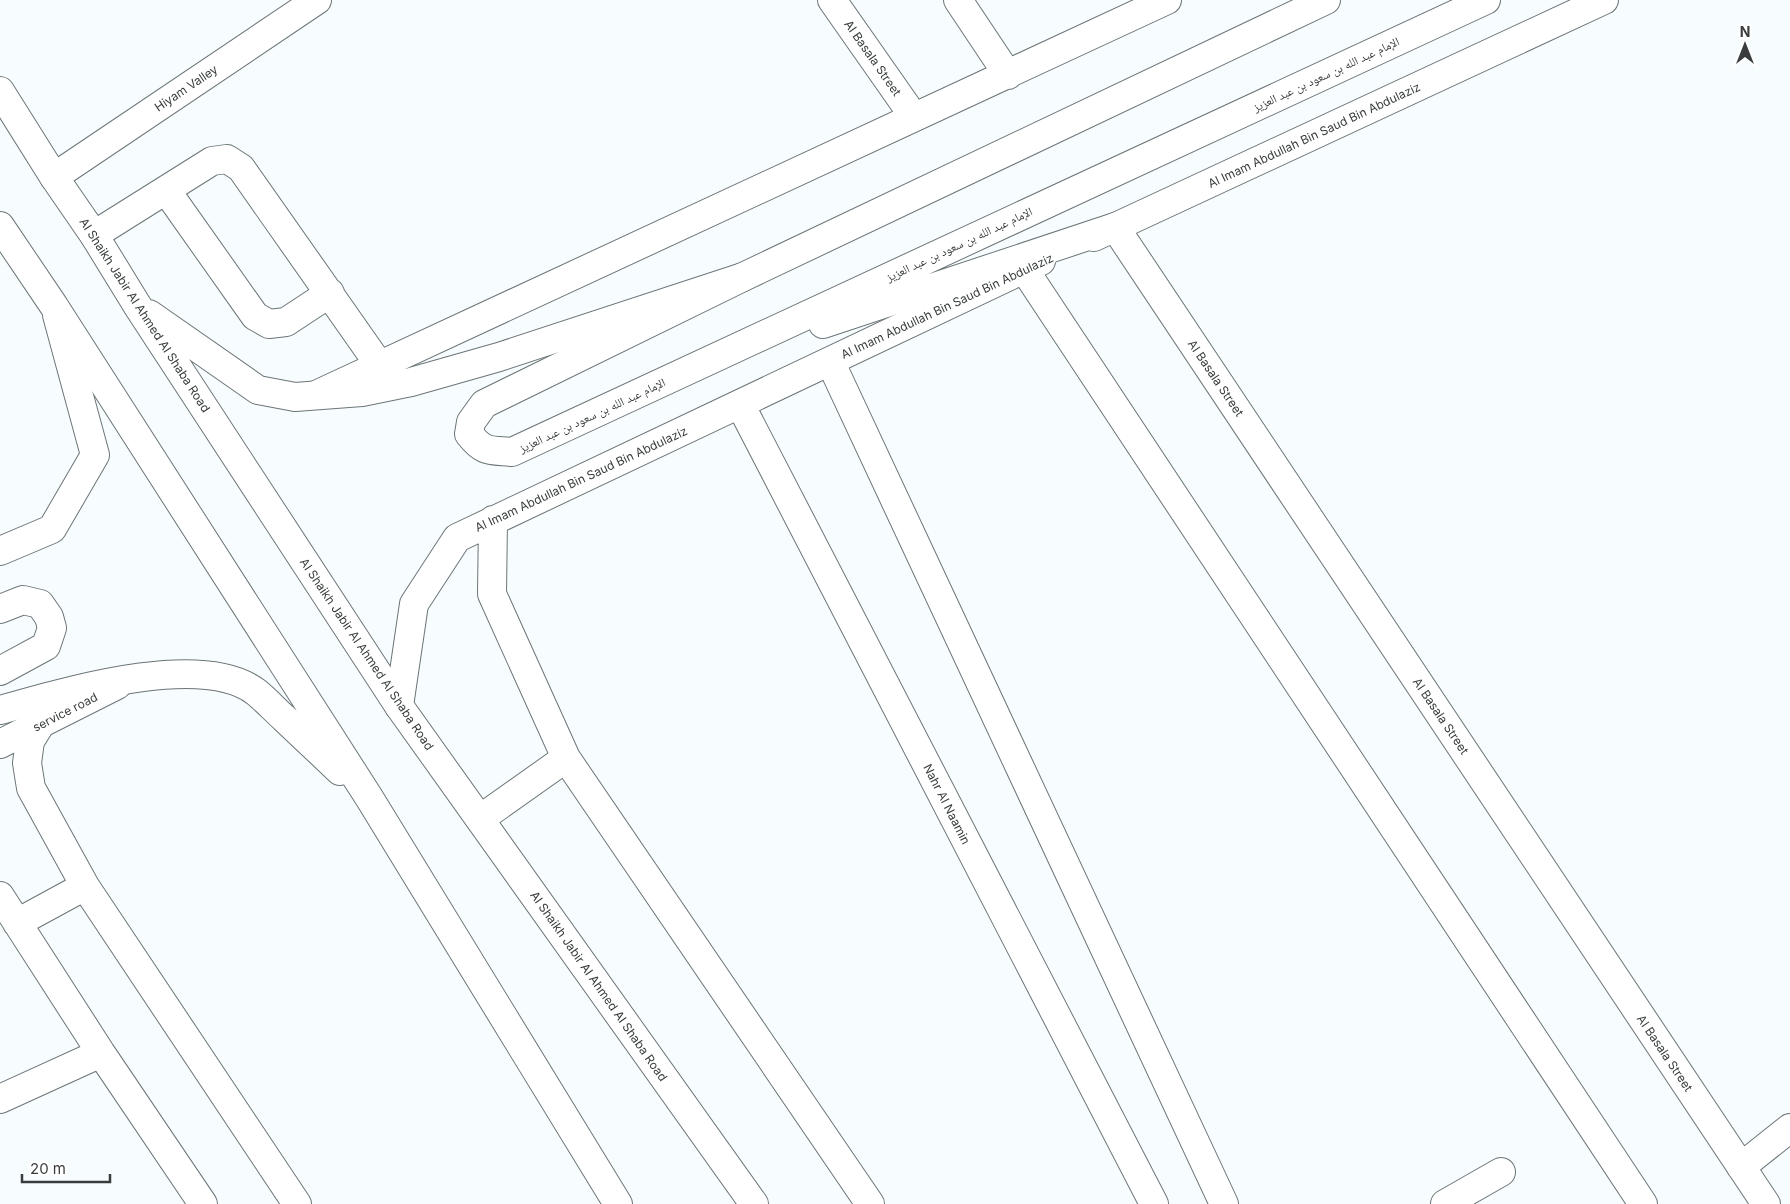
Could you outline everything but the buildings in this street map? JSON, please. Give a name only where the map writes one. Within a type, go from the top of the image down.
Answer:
[{"type":"main road","name":"Hiyam Valley","points":[[54,177],[317,0]]},
{"type":"main road","name":"Al Basala Street","points":[[832,0],[914,117]]},
{"type":"main road","points":[[958,0],[1008,75]]},
{"type":"main road","points":[[316,395],[1167,0]]},
{"type":"main road","points":[[1235,43],[1293,0]]},
{"type":"main road","name":"الإمام عبد الله بن سعود بن عبد العزيز","points":[[1326,0],[743,277],[484,404],[471,422],[469,434],[476,444],[484,450],[512,452],[1486,0]]},
{"type":"main road","name":"Al Imam Abdullah Bin Saud Bin Abdulaziz","points":[[399,706],[414,604],[457,538],[1024,269],[1604,0]]},
{"type":"main road","name":"Al Shaikh Jabir Al Ahmed Al Shaba Road","points":[[0,91],[54,177],[94,235],[137,305],[399,706],[754,1204]]},
{"type":"main road","points":[[94,235],[212,161],[227,159],[241,168],[380,366]]},
{"type":"main road","points":[[166,190],[256,316],[269,324],[286,322],[330,293]]},
{"type":"main road","points":[[0,226],[54,306],[370,800],[618,1204]]},
{"type":"main road","name":"Al Basala Street","points":[[1116,227],[1766,1204]]},
{"type":"main road","points":[[698,365],[1116,227]]},
{"type":"main road","points":[[1024,269],[1643,1204]]},
{"type":"main road","points":[[137,305],[258,390],[295,397],[362,392],[411,382],[499,357],[743,277]]},
{"type":"main road","points":[[0,551],[52,529],[95,455],[54,306]]},
{"type":"main road","points":[[830,361],[1224,1204]]},
{"type":"main road","name":"Nahr Al Naamin","points":[[740,404],[1154,1204]]},
{"type":"main road","points":[[493,520],[492,594],[566,758],[870,1204]]},
{"type":"main road","points":[[0,609],[23,600],[40,604],[49,617],[52,628],[46,646],[0,671]]},
{"type":"main road","points":[[0,710],[77,688],[129,679],[200,675],[228,678],[256,691],[370,800]]},
{"type":"main road","name":"service road","points":[[0,744],[129,679]]},
{"type":"main road","points":[[40,725],[30,741],[27,763],[31,788],[86,886],[297,1204]]},
{"type":"main road","points":[[480,819],[566,758]]},
{"type":"main road","points":[[17,923],[86,886]]},
{"type":"main road","points":[[0,896],[101,1052],[203,1204]]},
{"type":"main road","points":[[0,1100],[101,1052]]},
{"type":"main road","points":[[1741,1167],[1790,1128]]},
{"type":"main road","points":[[1445,1204],[1501,1172]]}]
